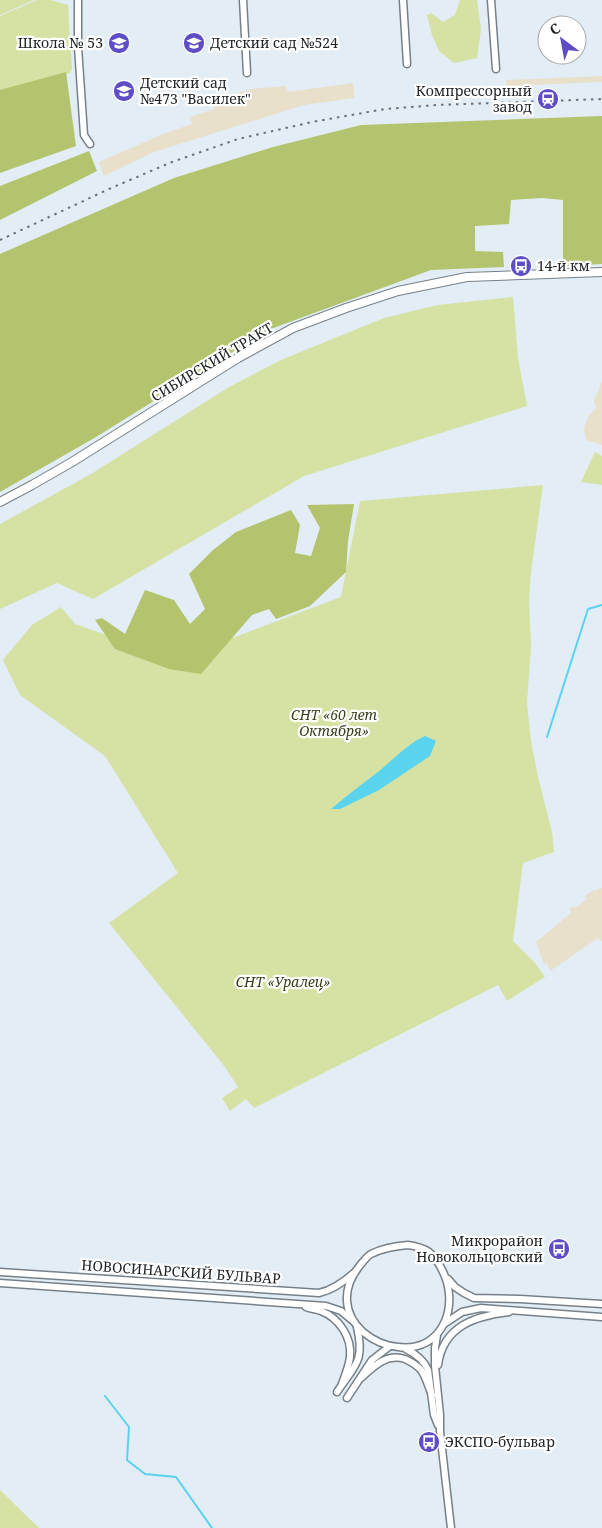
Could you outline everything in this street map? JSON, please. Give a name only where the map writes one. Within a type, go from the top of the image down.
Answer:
[{"type":"main road","name":"СИБИРСКИЙ ТРАКТ","points":[[0,502],[72,462],[238,358],[293,328],[398,291],[467,277],[602,272]]},
{"type":"street","points":[[78,0],[78,47],[84,135],[90,144]]},
{"type":"street","points":[[243,0],[247,73]]},
{"type":"street","points":[[403,0],[407,64]]},
{"type":"street","points":[[491,0],[496,69]]},
{"type":"street","points":[[337,1392],[359,1359],[360,1339],[347,1305],[347,1291],[354,1272],[362,1262],[370,1255],[389,1247],[408,1244],[429,1252],[455,1287],[464,1294],[474,1298],[602,1304]]},
{"type":"street","name":"НОВОСИНАРСКИЙ БУЛЬВАР","points":[[0,1272],[319,1293],[338,1286],[354,1272]]},
{"type":"street","points":[[355,1323],[376,1342],[405,1348],[424,1344],[437,1334],[443,1325],[450,1304],[446,1276]]},
{"type":"street","name":"НОВОСИНАРСКИЙ БУЛЬВАР","points":[[0,1283],[333,1307],[342,1311],[355,1323]]},
{"type":"street","points":[[297,1304],[332,1317],[343,1329],[348,1340],[350,1358],[342,1384]]},
{"type":"street","points":[[443,1325],[454,1316],[472,1309],[481,1308],[602,1317]]},
{"type":"street","points":[[437,1381],[440,1352],[446,1341],[457,1329],[468,1321],[484,1316],[521,1310]]},
{"type":"street","points":[[437,1334],[434,1354],[440,1432],[451,1528]]},
{"type":"street","points":[[347,1398],[372,1360],[390,1346]]},
{"type":"street","points":[[405,1348],[426,1365],[434,1415],[440,1432]]},
{"type":"street","points":[[361,1378],[380,1362],[390,1358],[401,1358],[418,1366],[432,1395]]},
{"type":"shaded area","points":[[602,76],[602,82],[506,86],[506,80]]},
{"type":"shaded area","points":[[353,83],[355,98],[304,105],[154,152],[104,176],[99,162],[163,134],[192,124],[190,117],[214,109],[212,102],[251,89],[286,86],[288,92]]},
{"type":"shaded area","points":[[602,382],[602,445],[586,440],[584,429],[588,416],[596,409],[594,400]]},
{"type":"shaded area","points":[[601,888],[602,941],[598,938],[550,971],[547,963],[544,965],[536,942],[571,913],[569,909],[574,906],[576,908],[587,899],[585,896],[593,890]]},
{"type":"green space","points":[[0,0],[34,0],[0,15]]},
{"type":"green space","points":[[37,0],[51,0],[68,5],[72,69],[70,73],[0,92],[0,16]]},
{"type":"green space","points":[[460,0],[477,0],[481,29],[477,58],[454,63],[439,51],[432,35],[427,15],[431,13],[443,22],[455,15]]},
{"type":"green space","points":[[66,72],[76,146],[0,173],[0,90]]},
{"type":"green space","points":[[602,116],[602,264],[563,266],[563,200],[542,198],[511,200],[509,224],[475,226],[475,251],[503,252],[504,267],[431,270],[268,330],[96,437],[0,492],[0,254],[174,178],[273,147],[361,125]]},
{"type":"green space","points":[[89,151],[97,171],[0,220],[0,186]]},
{"type":"green space","points":[[513,297],[518,358],[527,406],[304,476],[93,599],[57,583],[0,609],[0,524],[91,474],[229,387],[281,360],[384,318],[438,305]]},
{"type":"green space","points":[[595,452],[602,456],[602,485],[581,482]]},
{"type":"green space","points":[[543,485],[531,572],[529,600],[531,646],[527,703],[531,741],[552,832],[554,852],[523,863],[513,941],[535,963],[545,977],[507,1001],[498,985],[254,1108],[246,1099],[230,1111],[222,1098],[238,1087],[225,1067],[109,923],[178,873],[105,756],[20,695],[3,660],[32,625],[61,607],[75,624],[200,668],[227,640],[341,597],[360,501]]},
{"type":"green space","points":[[354,504],[348,541],[346,572],[310,606],[276,619],[269,609],[252,615],[201,674],[169,669],[115,649],[95,620],[102,618],[125,634],[145,590],[174,600],[190,624],[205,609],[189,574],[213,550],[236,532],[291,510],[300,525],[295,553],[311,556],[320,528],[307,505]]},
{"type":"green space","points":[[0,1490],[39,1528],[0,1528]]},
{"type":"water","points":[[425,736],[436,741],[430,756],[379,790],[340,809],[331,809],[406,748]]},
{"type":"waterway","points":[[547,737],[588,609],[602,605]]},
{"type":"waterway","points":[[105,1396],[129,1427],[127,1460],[145,1474],[176,1477],[212,1528]]},
{"type":"railway","points":[[0,240],[172,162],[238,139],[312,122],[385,109],[437,105],[602,99]]},
{"type":"place","name":"Школа № 53","points":[[119,43]]},
{"type":"place","name":"Детский сад №524","points":[[194,43]]},
{"type":"place","name":"Детский сад №473 \"Василек\"","points":[[124,91]]},
{"type":"place","name":"Компрессорный завод","points":[[548,99]]},
{"type":"place","name":"14-й км","points":[[521,266]]},
{"type":"place","name":"Микрорайон Новокольцовский","points":[[559,1249]]},
{"type":"place","name":"ЭКСПО-бульвар","points":[[429,1442]]},
{"type":"park label","name":"СНТ «60 лет Октября»","points":[[334,724]]},
{"type":"park label","name":"СНТ «Уралец»","points":[[283,982]]}]
